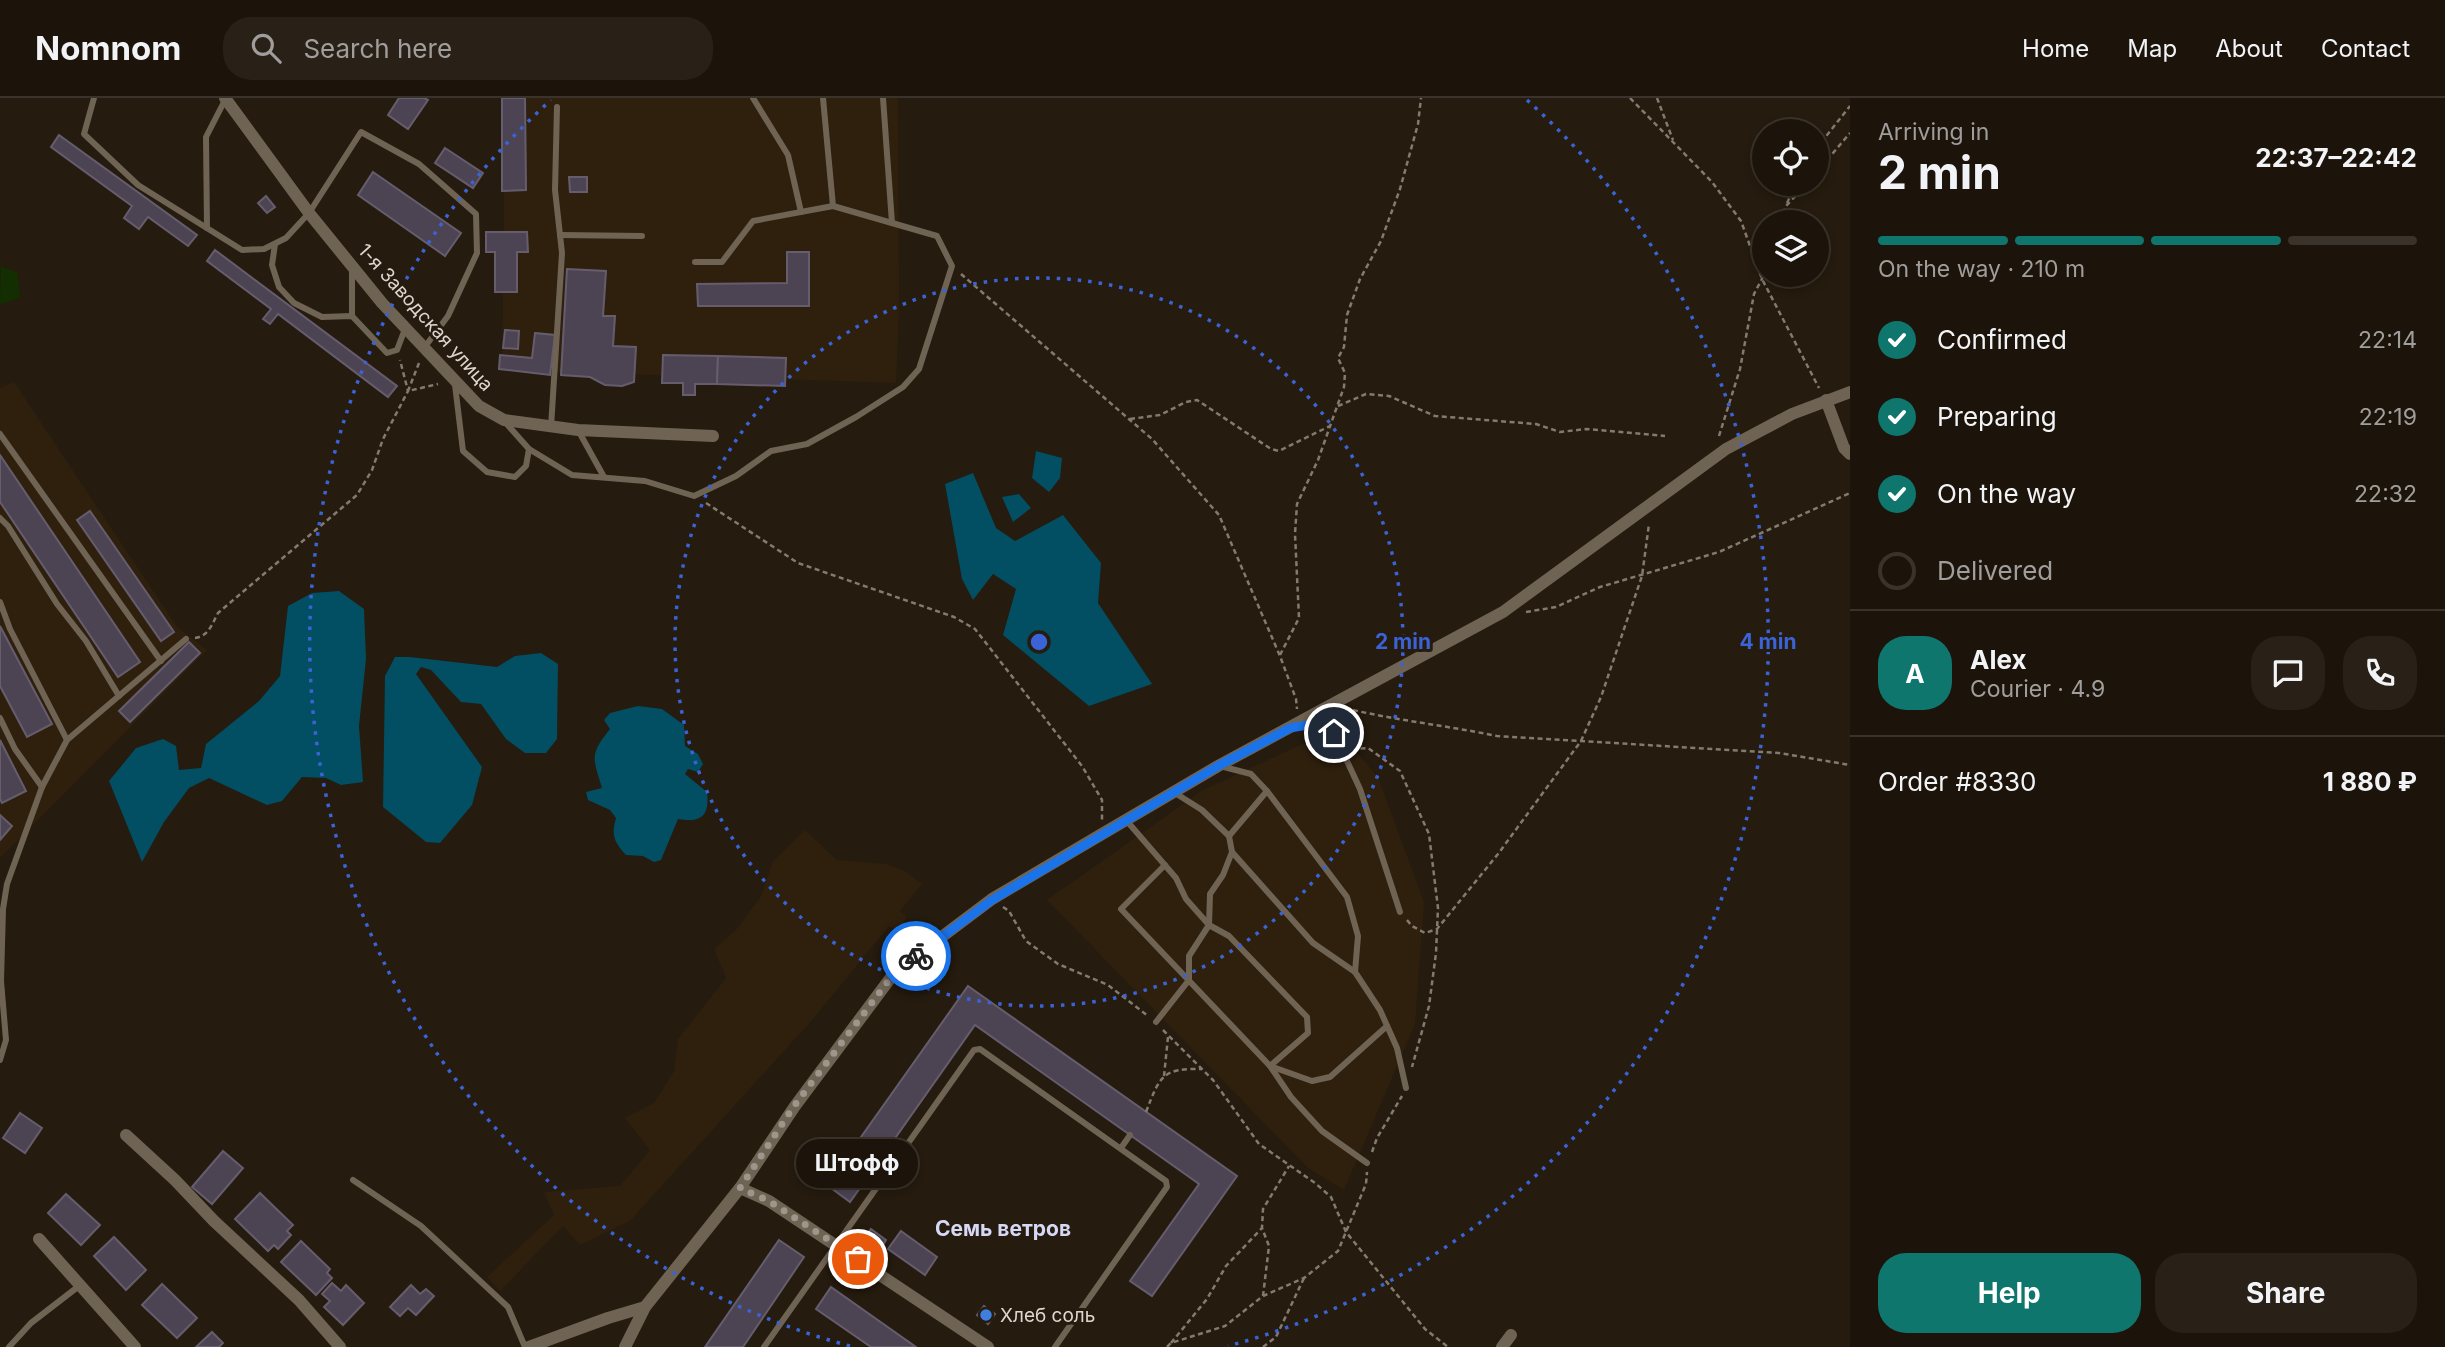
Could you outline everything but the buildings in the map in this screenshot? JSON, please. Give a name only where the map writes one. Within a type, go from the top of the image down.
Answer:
[{"type":"street","name":"1-я Заводская улица","points":[[225,98],[309,213],[352,266],[480,406],[504,420],[551,427],[713,436]]},
{"type":"street","points":[[625,1347],[645,1307],[740,1188],[794,1106],[895,972],[992,900],[1102,834],[1218,766],[1503,612],[1726,449],[1792,414],[1850,392]]},
{"type":"street","points":[[1826,400],[1844,448],[1850,454]]},
{"type":"street","points":[[126,1136],[299,1300],[340,1347]]},
{"type":"street","points":[[740,1188],[769,1201],[988,1347]]},
{"type":"street","points":[[39,1238],[135,1347]]},
{"type":"street","points":[[527,1347],[645,1307]]},
{"type":"street","points":[[1502,1347],[1511,1335]]},
{"type":"lane","points":[[94,98],[84,134],[138,186],[242,250],[264,249],[286,238],[309,213],[361,132],[419,164],[476,214],[477,253],[447,316],[425,348]]},
{"type":"lane","points":[[207,228],[206,137],[225,98]]},
{"type":"lane","points":[[753,98],[788,155],[801,212]]},
{"type":"lane","points":[[823,98],[833,206]]},
{"type":"lane","points":[[883,98],[892,223]]},
{"type":"lane","points":[[551,427],[562,253],[555,190],[557,107]]},
{"type":"lane","points":[[504,420],[529,449],[572,475],[645,481],[694,496],[736,476],[771,451],[807,444],[902,387],[919,369],[952,266],[937,236],[833,206],[753,221],[722,262],[695,262]]},
{"type":"lane","points":[[560,235],[642,236]]},
{"type":"lane","points":[[275,244],[272,265],[279,287],[294,303],[321,317],[352,316]]},
{"type":"lane","points":[[352,266],[352,316],[387,353],[397,350],[405,327]]},
{"type":"lane","points":[[454,380],[463,452],[487,472],[515,477],[526,466],[529,449]]},
{"type":"lane","points":[[578,430],[604,477]]},
{"type":"lane","points":[[0,434],[161,661]]},
{"type":"lane","points":[[0,518],[8,526],[57,604],[86,641],[119,696]]},
{"type":"lane","points":[[0,602],[10,629],[67,740]]},
{"type":"lane","points":[[0,1060],[6,1040],[0,980],[3,909],[7,884],[42,787],[67,740],[186,639]]},
{"type":"lane","points":[[0,718],[15,749],[42,787]]},
{"type":"lane","points":[[1290,728],[1314,724],[1334,733],[1360,789],[1400,912]]},
{"type":"lane","points":[[1218,766],[1251,774],[1267,791],[1347,897],[1358,936],[1355,972]]},
{"type":"lane","points":[[1229,836],[1267,791]]},
{"type":"lane","points":[[1173,792],[1202,810],[1229,836],[1232,852],[1313,943],[1355,972],[1380,1010],[1397,1048],[1406,1088]]},
{"type":"lane","points":[[1126,820],[1176,878],[1186,899],[1209,925],[1228,936],[1307,1017],[1308,1033],[1270,1066]]},
{"type":"lane","points":[[1156,1022],[1189,981],[1189,956],[1209,925],[1210,894],[1223,875],[1232,852]]},
{"type":"lane","points":[[1165,865],[1121,909],[1270,1066],[1291,1097],[1322,1131],[1367,1163]]},
{"type":"lane","points":[[1270,1066],[1312,1081],[1330,1077],[1387,1026]]},
{"type":"lane","points":[[764,1347],[974,1050],[980,1049],[1166,1181],[1167,1187],[1055,1347]]},
{"type":"lane","points":[[1121,1148],[1130,1135]]},
{"type":"lane","points":[[353,1180],[421,1226],[508,1307],[527,1347]]},
{"type":"lane","points":[[9,1347],[31,1323],[79,1286]]},
{"type":"path","points":[[1280,656],[1299,618],[1295,534],[1297,504],[1318,460],[1344,387],[1345,373],[1338,358],[1344,346],[1347,315],[1360,279],[1381,241],[1400,189],[1418,124],[1421,98]]},
{"type":"path","points":[[1630,98],[1712,181],[1741,222],[1752,250]]},
{"type":"path","points":[[1657,98],[1675,143]]},
{"type":"path","points":[[1829,133],[1850,106]]},
{"type":"path","points":[[1829,158],[1850,133]]},
{"type":"path","points":[[1785,210],[1790,196]]},
{"type":"path","points":[[1785,207],[1796,196]]},
{"type":"path","points":[[952,266],[1152,439],[1219,515],[1296,699],[1297,713],[1290,728]]},
{"type":"path","points":[[1717,440],[1740,369],[1754,294],[1758,287]]},
{"type":"path","points":[[1768,287],[1826,400]]},
{"type":"path","points":[[186,639],[201,637],[208,632],[218,613],[357,495],[372,470],[383,439],[408,391],[425,348]]},
{"type":"path","points":[[397,350],[408,391]]},
{"type":"path","points":[[408,391],[454,380]]},
{"type":"path","points":[[1337,407],[1366,394],[1389,396],[1435,415],[1536,424],[1560,432],[1586,429],[1665,436]]},
{"type":"path","points":[[1129,419],[1160,415],[1186,402],[1197,400],[1271,449],[1279,451],[1330,426]]},
{"type":"path","points":[[1503,612],[1518,614],[1556,607],[1600,587],[1719,552],[1850,493]]},
{"type":"path","points":[[694,496],[798,563],[954,617],[975,629],[1082,766],[1102,800],[1102,834]]},
{"type":"path","points":[[1400,912],[1412,926],[1425,933],[1437,929],[1498,855],[1581,741],[1601,697],[1642,576],[1651,503]]},
{"type":"path","points":[[1332,705],[1402,722],[1452,727],[1497,736],[1779,753],[1850,765]]},
{"type":"path","points":[[1171,1343],[1225,1326],[1263,1296],[1304,1278],[1338,1251],[1366,1184],[1367,1163],[1377,1138],[1406,1088],[1429,1006],[1437,929],[1438,908],[1429,834],[1400,771],[1368,748],[1342,750]]},
{"type":"path","points":[[992,900],[1009,911],[1026,941],[1058,964],[1108,985],[1156,1022],[1213,1080],[1259,1144],[1315,1182],[1331,1197],[1346,1232],[1425,1329],[1447,1347]]},
{"type":"path","points":[[1146,1112],[1164,1076],[1168,1037]]},
{"type":"path","points":[[1164,1076],[1177,1069],[1202,1069]]},
{"type":"path","points":[[1263,1296],[1269,1246],[1262,1228],[1263,1209],[1289,1166]]},
{"type":"path","points":[[1167,1347],[1208,1299],[1226,1266],[1262,1228]]},
{"type":"path","points":[[1263,1347],[1276,1337],[1304,1278]]},
{"type":"shaded area","points":[[505,98],[898,98],[899,310],[896,383],[502,370]]},
{"type":"shaded area","points":[[14,382],[177,627],[207,650],[0,858],[0,388]]},
{"type":"shaded area","points":[[1341,734],[1378,777],[1424,902],[1415,1024],[1344,1190],[1308,1168],[1047,900],[1203,790],[1300,745]]},
{"type":"shaded area","points":[[805,830],[837,860],[886,864],[905,871],[922,884],[900,911],[907,917],[897,931],[889,926],[813,1019],[630,1221],[580,1245],[563,1226],[500,1291],[487,1277],[554,1215],[544,1192],[620,1186],[650,1150],[625,1118],[654,1103],[674,1071],[678,1039],[726,978],[714,949],[736,930],[761,896],[773,861]]},
{"type":"green space","points":[[1,266],[18,273],[20,298],[0,304]]},
{"type":"water","points":[[1036,451],[1062,458],[1060,478],[1049,492],[1032,478]]},
{"type":"water","points":[[973,473],[996,528],[1015,541],[1063,515],[1101,563],[1098,603],[1152,684],[1089,706],[1003,635],[1016,589],[993,574],[973,600],[962,579],[945,484]]},
{"type":"water","points":[[1019,494],[1031,508],[1013,522],[1002,497]]},
{"type":"water","points":[[339,591],[364,609],[366,659],[359,726],[363,782],[341,785],[326,778],[302,777],[282,801],[267,805],[209,778],[189,788],[164,822],[142,862],[109,781],[136,748],[163,739],[176,746],[179,770],[201,768],[206,744],[259,701],[280,676],[288,606],[312,593]]},
{"type":"water","points":[[541,653],[558,664],[557,739],[546,753],[525,753],[506,739],[481,704],[461,702],[431,670],[421,667],[416,674],[482,767],[472,805],[440,843],[426,842],[383,807],[385,676],[395,657],[497,667],[515,656]]},
{"type":"water","points":[[638,706],[662,709],[684,725],[685,746],[698,754],[703,764],[698,772],[688,769],[685,774],[707,792],[708,800],[705,812],[698,819],[678,819],[661,860],[654,862],[643,856],[626,855],[615,838],[616,818],[610,810],[588,800],[586,792],[602,788],[595,757],[599,745],[610,729],[604,720],[610,713]]},
{"type":"way so far","points":[[858,1259],[769,1201],[740,1188],[794,1106],[895,972],[916,956]]},
{"type":"place","name":"Штофф","points":[[858,1259]]},
{"type":"place","name":"Хлеб соль","points":[[986,1315]]},
{"type":"district","name":"Семь ветров","points":[[1003,1229]]},
{"type":"route","points":[[916,956],[992,900],[1218,766],[1290,728],[1314,724],[1334,733]]}]
